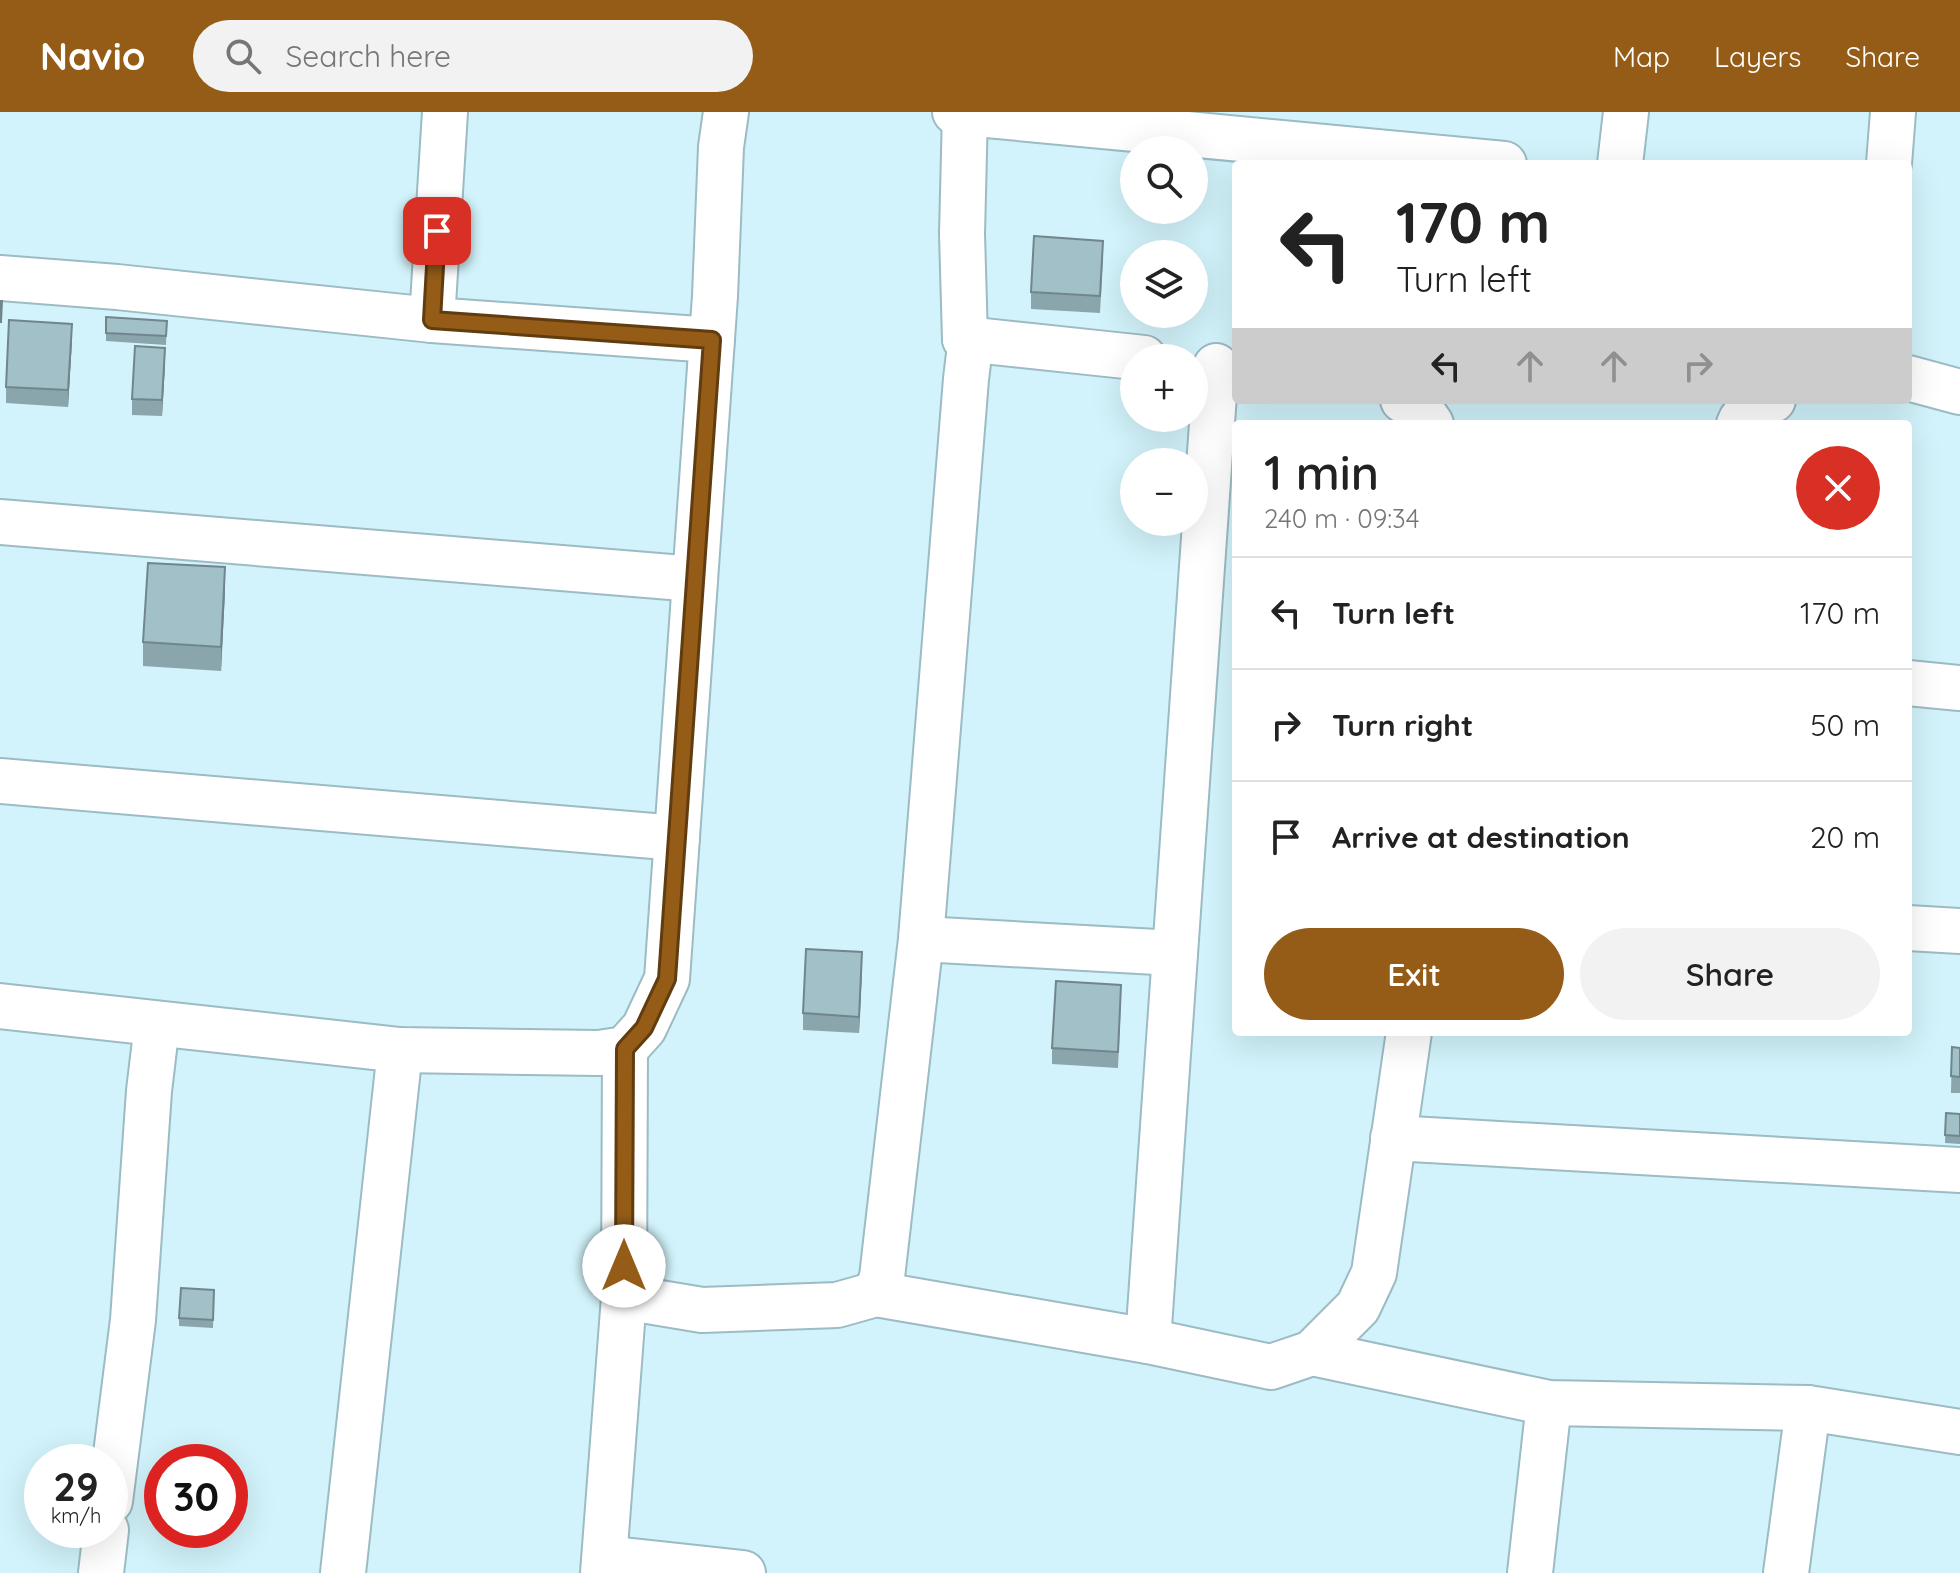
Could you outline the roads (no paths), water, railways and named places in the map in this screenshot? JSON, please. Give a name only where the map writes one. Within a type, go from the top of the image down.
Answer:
[{"type":"street","points":[[432,320],[445,112]]},
{"type":"street","points":[[0,1006],[400,1050],[599,1053],[625,1049],[644,1028],[667,979],[712,340],[721,147],[726,112]]},
{"type":"street","points":[[955,112],[1463,160]]},
{"type":"street","points":[[876,1294],[882,1277],[921,939],[970,346],[965,339],[962,234],[965,112]]},
{"type":"street","points":[[1620,160],[1626,112]]},
{"type":"street","points":[[1889,160],[1893,112]]},
{"type":"street","points":[[0,278],[432,320],[712,340]]},
{"type":"street","points":[[965,339],[1120,355]]},
{"type":"street","points":[[1148,1341],[1215,366]]},
{"type":"street","points":[[1912,379],[1960,392]]},
{"type":"street","points":[[1409,404],[1428,420]]},
{"type":"street","points":[[1740,420],[1762,404]]},
{"type":"street","points":[[0,522],[695,579]]},
{"type":"street","points":[[1912,683],[1960,688]]},
{"type":"street","points":[[0,781],[677,838]]},
{"type":"street","points":[[1912,928],[1960,931]]},
{"type":"street","points":[[921,939],[1175,953]]},
{"type":"street","points":[[117,1444],[133,1320],[149,1091],[157,1024]]},
{"type":"street","points":[[624,1297],[702,1310],[837,1305],[876,1294],[1148,1341],[1271,1367],[1312,1353],[1358,1307],[1374,1273],[1408,1036]]},
{"type":"street","points":[[625,1049],[624,1297],[604,1565],[743,1573]]},
{"type":"street","points":[[343,1573],[400,1050]]},
{"type":"street","points":[[1393,1138],[1960,1170]]},
{"type":"street","points":[[1312,1353],[1549,1403],[1808,1408],[1960,1432]]},
{"type":"street","points":[[1530,1573],[1549,1403]]},
{"type":"street","points":[[1786,1573],[1808,1408]]},
{"type":"street","points":[[101,1573],[104,1548]]}]
